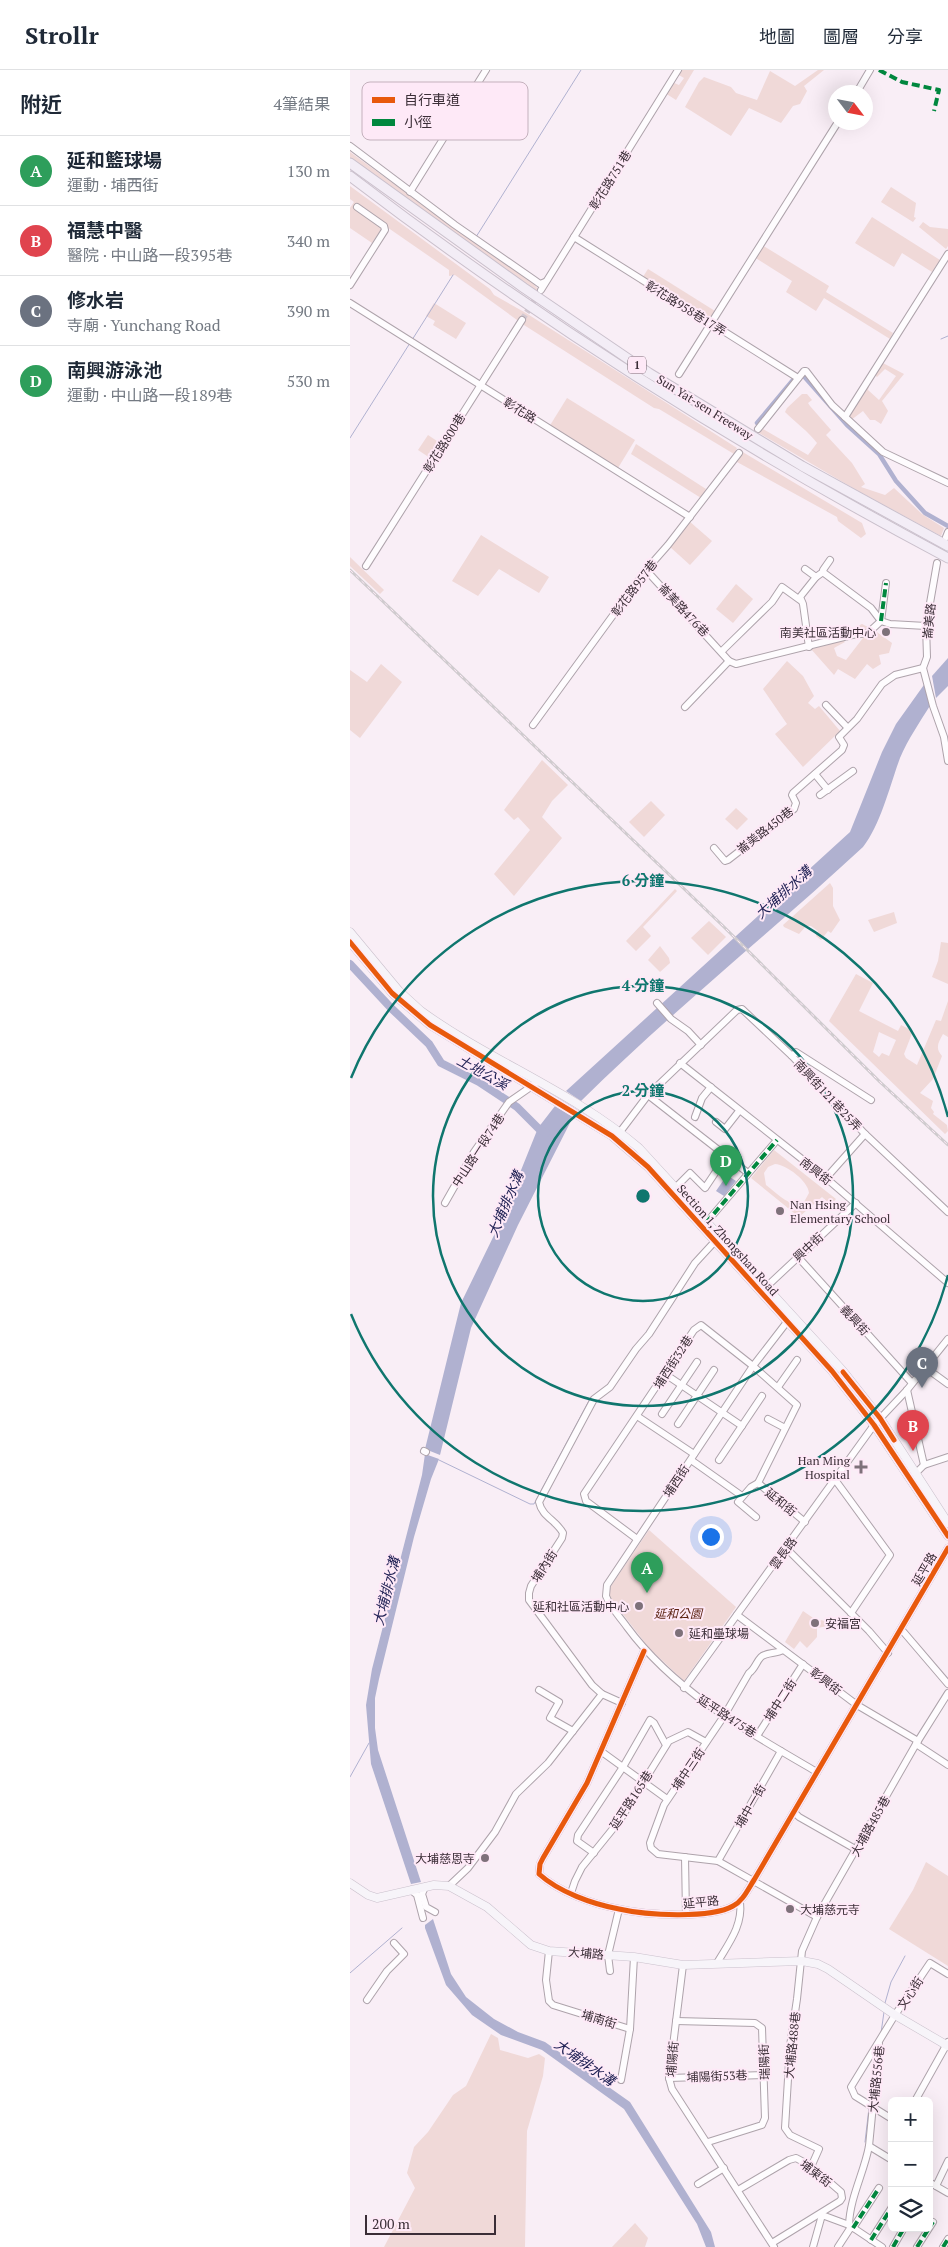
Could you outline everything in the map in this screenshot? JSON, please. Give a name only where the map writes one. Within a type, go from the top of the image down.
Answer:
[{"type":"highway","name":"Sun Yat-sen Freeway","points":[[350,163],[516,283],[649,373],[802,466],[947,539]]},
{"type":"highway","name":"Sun Yat-sen Freeway","points":[[350,176],[483,273],[579,339],[785,468],[948,558]]},
{"type":"main road","points":[[350,932],[399,991],[432,1023]]},
{"type":"main road","points":[[350,942],[392,993],[432,1023]]},
{"type":"main road","name":"Section 1, Zhongshan Road","points":[[432,1023],[580,1112],[627,1148],[648,1167],[842,1371],[880,1418],[948,1523]]},
{"type":"main road","name":"Section 1, Zhongshan Road","points":[[580,1112],[620,1132],[639,1148],[706,1223],[717,1238]]},
{"type":"main road","name":"Section 1, Zhongshan Road","points":[[790,1318],[874,1425],[948,1536]]},
{"type":"main road","points":[[350,1883],[368,1895],[378,1898],[434,1885],[449,1886]]},
{"type":"main road","name":"大埔路","points":[[449,1886],[487,1907],[531,1945],[549,1951],[634,1957],[683,1965],[802,1961],[818,1964],[895,2015],[947,2044]]},
{"type":"street","points":[[479,82],[486,70]]},
{"type":"street","name":"彰花路751巷","points":[[541,290],[678,70]]},
{"type":"street","points":[[860,85],[870,70]]},
{"type":"street","points":[[679,374],[833,130]]},
{"type":"street","points":[[410,192],[442,140]]},
{"type":"street","points":[[350,146],[410,192],[540,284],[546,282]]},
{"type":"street","points":[[350,285],[385,230],[384,226],[357,207]]},
{"type":"street","name":"彰花路958巷17弄","points":[[574,237],[798,378]]},
{"type":"street","points":[[845,417],[948,254]]},
{"type":"street","name":"彰花路","points":[[350,303],[690,516]]},
{"type":"street","name":"彰花路800巷","points":[[366,566],[522,320]]},
{"type":"street","points":[[758,429],[798,378],[806,371],[819,390],[883,452],[948,483]]},
{"type":"street","name":"彰花路957巷","points":[[532,725],[646,570],[739,453]]},
{"type":"street","points":[[800,600],[800,597],[816,577],[823,572],[830,560]]},
{"type":"street","name":"崙美路","points":[[937,563],[926,626],[927,657],[923,668],[932,703],[944,737],[948,761]]},
{"type":"street","points":[[805,569],[816,577]]},
{"type":"street","name":"崙美路476巷","points":[[646,570],[722,651],[729,661]]},
{"type":"street","points":[[823,572],[871,608],[881,621],[890,624],[926,626]]},
{"type":"street","points":[[685,707],[729,661],[740,664],[852,635],[863,635],[881,621],[886,583]]},
{"type":"street","points":[[722,651],[768,605],[782,587],[803,604],[809,647]]},
{"type":"street","points":[[826,705],[847,727],[857,719],[882,684],[891,676],[923,668]]},
{"type":"street","name":"崙美路450巷","points":[[714,848],[726,861],[794,809],[796,803],[792,795],[793,793],[844,748],[839,737],[847,727]]},
{"type":"street","points":[[820,795],[853,771]]},
{"type":"street","points":[[815,774],[828,790]]},
{"type":"street","points":[[620,1132],[648,1095],[701,1045],[688,1031],[671,1019],[658,1004]]},
{"type":"street","name":"南興街121巷25弄","points":[[701,1045],[737,1010],[742,1009],[792,1056],[865,1134],[948,1212]]},
{"type":"street","name":"南興街121巷25弄","points":[[792,1056],[796,1052],[871,1100]]},
{"type":"street","name":"南興街","points":[[680,1063],[826,1178],[948,1283]]},
{"type":"street","name":"中山路一段74巷","points":[[444,1203],[478,1147],[509,1102],[535,1085]]},
{"type":"street","points":[[695,1117],[702,1098],[710,1087]]},
{"type":"street","points":[[648,1095],[748,1173]]},
{"type":"street","points":[[716,1122],[725,1129],[739,1111]]},
{"type":"street","points":[[826,1178],[865,1134]]},
{"type":"street","points":[[706,1223],[777,1140]]},
{"type":"street","points":[[675,1188],[690,1173],[705,1188],[717,1170]]},
{"type":"street","name":"興中街","points":[[763,1289],[856,1203]]},
{"type":"street","name":"埔內街","points":[[602,1694],[592,1685],[529,1600],[531,1586],[562,1538],[563,1533],[555,1523],[542,1513],[539,1502],[594,1399],[610,1387],[636,1348],[649,1334],[695,1263],[717,1238]]},
{"type":"street","name":"義興街","points":[[798,1257],[912,1383]]},
{"type":"street","name":"埔西街","points":[[644,1651],[606,1596],[607,1585],[753,1366],[790,1318]]},
{"type":"street","name":"埔西街32巷","points":[[637,1539],[586,1501],[584,1496],[593,1480],[694,1330],[701,1325],[753,1366]]},
{"type":"street","name":"雲長路","points":[[684,1688],[836,1481],[874,1425],[926,1368],[948,1339]]},
{"type":"street","points":[[778,1387],[797,1360]]},
{"type":"street","points":[[662,1414],[697,1362]]},
{"type":"street","name":"延和街","points":[[753,1366],[796,1405],[758,1483],[805,1522]]},
{"type":"street","points":[[926,1368],[948,1384]]},
{"type":"street","points":[[678,1424],[714,1370]]},
{"type":"street","points":[[665,1374],[742,1426]]},
{"type":"street","points":[[907,1390],[924,1465]]},
{"type":"street","points":[[719,1460],[762,1396]]},
{"type":"street","points":[[637,1416],[742,1496]]},
{"type":"street","points":[[768,1419],[786,1428]]},
{"type":"street","points":[[916,1473],[924,1465],[948,1457]]},
{"type":"street","points":[[836,1481],[890,1555],[851,1613]]},
{"type":"street","points":[[756,1517],[740,1506],[739,1500],[753,1484],[758,1483]]},
{"type":"street","points":[[786,1548],[869,1631],[888,1653]]},
{"type":"street","name":"延平路","points":[[644,1651],[602,1752],[587,1783],[540,1864],[539,1874],[571,1893],[619,1909],[686,1914],[726,1910],[740,1902],[754,1880],[948,1548]]},
{"type":"street","name":"彰興街","points":[[737,1615],[857,1705],[917,1742],[948,1765]]},
{"type":"street","points":[[901,1629],[948,1684]]},
{"type":"street","name":"埔中三街","points":[[718,1861],[658,1854],[650,1843],[668,1799],[724,1716],[760,1658],[766,1654],[776,1654],[783,1650]]},
{"type":"street","name":"延平路475巷","points":[[644,1651],[684,1688],[724,1716],[817,1772]]},
{"type":"street","name":"埔中二街","points":[[757,1736],[804,1664]]},
{"type":"street","points":[[539,1690],[559,1702],[550,1718],[572,1731]]},
{"type":"street","name":"大埔路485巷","points":[[802,1961],[802,1950],[817,1917],[917,1742],[948,1693]]},
{"type":"street","points":[[449,1886],[468,1868],[495,1832],[516,1794],[548,1763],[602,1694],[622,1703]]},
{"type":"street","points":[[594,1854],[577,1841],[578,1835],[623,1767],[650,1720],[654,1723],[666,1745]]},
{"type":"street","name":"延平路165巷","points":[[571,1893],[574,1881],[582,1867],[620,1820],[669,1741],[688,1732],[706,1742]]},
{"type":"street","name":"埔中一街","points":[[718,1861],[781,1751]]},
{"type":"street","points":[[602,1752],[668,1799]]},
{"type":"street","points":[[794,1812],[799,1818],[856,1850]]},
{"type":"street","points":[[686,1858],[686,1914]]},
{"type":"street","points":[[718,1861],[817,1917]]},
{"type":"street","points":[[425,1887],[422,1894],[426,1906],[435,1912]]},
{"type":"street","points":[[411,1890],[417,1895],[423,1918]]},
{"type":"street","points":[[717,1963],[738,1927],[741,1910],[740,1902]]},
{"type":"street","points":[[610,1972],[608,1955],[619,1909]]},
{"type":"street","points":[[367,2000],[387,1972],[404,1954],[394,1943]]},
{"type":"street","name":"埔南街","points":[[549,1951],[546,1980],[549,2001],[553,2005],[630,2029],[634,1957]]},
{"type":"street","name":"大埔路488巷","points":[[802,1961],[790,2046],[786,2128],[790,2135],[819,2149],[811,2167]]},
{"type":"street","name":"文心街","points":[[895,2015],[930,1964],[948,1974]]},
{"type":"street","name":"埔陽街","points":[[683,1965],[669,2078],[672,2089],[773,2245]]},
{"type":"street","name":"大埔路556巷","points":[[851,2226],[854,2191],[866,2161],[869,2146],[879,2040],[895,2015]]},
{"type":"street","name":"瑞陽街","points":[[676,2021],[758,2025],[762,2028],[765,2075],[765,2118],[762,2125],[708,2142]]},
{"type":"street","points":[[621,2080],[630,2029]]},
{"type":"street","points":[[879,2040],[851,2087],[855,2096],[888,2117]]},
{"type":"street","points":[[917,2097],[947,2044]]},
{"type":"street","name":"埔陽街53巷","points":[[669,2078],[765,2075]]},
{"type":"street","points":[[869,2146],[888,2158]]},
{"type":"street","name":"埔東街","points":[[738,2190],[793,2159],[802,2160],[838,2189],[842,2198],[773,2245]]},
{"type":"street","points":[[936,2186],[948,2160]]},
{"type":"street","points":[[698,2184],[724,2168]]},
{"type":"street","points":[[933,2184],[948,2193]]},
{"type":"street","points":[[838,2247],[878,2188]]},
{"type":"street","points":[[870,2242],[888,2213]]},
{"type":"street","points":[[813,2247],[822,2215],[851,2226],[870,2242],[882,2247]]},
{"type":"street","points":[[893,2247],[902,2232]]},
{"type":"street","points":[[917,2247],[927,2232]]},
{"type":"street","points":[[943,2247],[948,2239]]},
{"type":"green space","points":[[680,70],[694,70],[676,100],[665,93],[672,82],[679,85],[684,78],[677,74]]},
{"type":"green space","points":[[818,70],[824,70],[804,86],[807,91],[800,104],[793,106],[781,123],[749,108],[731,136],[685,107],[699,82],[704,77],[731,87],[736,93],[757,100],[770,71],[795,86]]},
{"type":"green space","points":[[350,152],[532,282],[538,289],[536,292],[366,171],[350,158]]},
{"type":"green space","points":[[350,186],[490,289],[494,295],[526,313],[737,448],[734,454],[659,409],[654,408],[524,325],[455,275],[449,276],[449,270],[384,225],[372,243],[350,228],[350,208],[354,202],[350,199]]},
{"type":"green space","points":[[891,187],[916,203],[914,217],[916,218],[913,222],[881,202]]},
{"type":"green space","points":[[872,217],[940,260],[932,272],[902,253],[894,267],[855,243]]},
{"type":"green space","points":[[923,222],[930,227],[948,229],[948,246],[946,249],[919,227]]},
{"type":"green space","points":[[762,245],[829,286],[826,292],[893,333],[890,339],[824,298],[816,311],[786,292],[792,281],[754,257]]},
{"type":"green space","points":[[648,269],[715,311],[706,325],[639,283]]},
{"type":"green space","points":[[434,303],[466,323],[456,339],[433,325],[435,321],[426,316]]},
{"type":"green space","points":[[881,362],[904,374],[882,401],[888,411],[881,424],[875,420],[870,420],[863,411],[851,420],[847,419],[871,379],[868,390],[879,400],[896,376],[885,369],[877,377],[874,374]]},
{"type":"green space","points":[[802,394],[807,394],[812,400],[808,403],[831,430],[826,435],[852,463],[865,484],[861,487],[885,495],[894,488],[922,514],[944,528],[941,536],[858,491],[759,433],[763,429],[808,455],[817,443],[785,412]]},
{"type":"green space","points":[[567,398],[635,440],[618,468],[615,468],[549,427]]},
{"type":"green space","points":[[428,435],[440,443],[430,458],[418,450]]},
{"type":"green space","points":[[636,444],[706,489],[701,498],[631,454]]},
{"type":"green space","points":[[741,451],[862,523],[866,534],[861,538],[838,521],[837,517],[737,462]]},
{"type":"green space","points":[[689,521],[712,541],[690,565],[669,546]]},
{"type":"green space","points":[[481,535],[549,577],[539,593],[499,569],[478,596],[452,581]]},
{"type":"green space","points":[[350,557],[384,590],[380,594],[350,566]]},
{"type":"green space","points":[[736,584],[753,599],[733,623],[716,609]]},
{"type":"green space","points":[[862,624],[892,643],[889,653],[879,655],[881,664],[873,669],[867,664],[855,679],[838,669],[834,675],[811,649],[843,640],[845,642],[834,648],[837,656],[846,660],[863,638],[850,639],[851,629]]},
{"type":"green space","points":[[787,661],[803,676],[814,696],[808,703],[815,709],[819,706],[840,731],[803,767],[775,734],[787,724],[763,689]]},
{"type":"green space","points":[[381,664],[402,682],[360,738],[350,730],[350,670],[367,682]]},
{"type":"green space","points":[[542,760],[568,785],[552,801],[542,817],[562,838],[514,896],[494,874],[530,830],[518,817],[514,820],[504,810]]},
{"type":"green space","points":[[651,801],[665,815],[644,837],[629,822]]},
{"type":"green space","points":[[736,808],[748,819],[737,830],[725,819]]},
{"type":"green space","points":[[830,883],[833,888],[833,906],[840,920],[831,933],[828,931],[821,940],[816,936],[818,931],[811,926],[806,926],[799,934],[784,927],[783,925]]},
{"type":"green space","points":[[675,889],[677,891],[643,927],[651,936],[636,951],[626,941]]},
{"type":"green space","points":[[894,912],[897,923],[874,932],[868,920]]},
{"type":"green space","points":[[709,921],[726,937],[708,955],[691,938]]},
{"type":"green space","points":[[941,942],[948,943],[948,984],[932,977],[938,961]]},
{"type":"green space","points":[[660,946],[669,958],[670,963],[660,972],[648,960]]},
{"type":"green space","points":[[856,974],[873,983],[859,1011],[898,1031],[901,1025],[913,1031],[904,1054],[906,1058],[917,1065],[936,1020],[941,1021],[948,1001],[948,1037],[943,1034],[938,1045],[942,1056],[933,1079],[920,1093],[933,1101],[931,1108],[934,1112],[933,1114],[947,1125],[948,1131],[945,1134],[829,1021]],"holes":[[[879,1032],[896,1040],[889,1056],[882,1053],[879,1057],[873,1052]]]},
{"type":"green space","points":[[774,1150],[836,1199],[831,1205],[822,1197],[799,1217],[751,1178]],"holes":[[[775,1164],[796,1174],[808,1188],[809,1193],[804,1202],[799,1204],[789,1202],[766,1185],[764,1173],[768,1167]]]},
{"type":"green space","name":"延和公園","points":[[649,1530],[736,1607],[684,1681],[649,1648],[609,1596],[609,1589]]},
{"type":"green space","points":[[803,1611],[819,1622],[821,1620],[829,1622],[828,1626],[817,1628],[817,1637],[807,1648],[800,1641],[794,1649],[785,1642]]},
{"type":"green space","points":[[926,1862],[948,1876],[948,1966],[889,1929],[913,1890]]},
{"type":"green space","points":[[491,2034],[498,2038],[500,2050],[528,2058],[539,2054],[545,2058],[543,2076],[527,2131],[525,2247],[384,2247],[415,2188],[407,2173],[414,2147],[428,2132],[453,2095],[466,2086]]},
{"type":"green space","points":[[635,2223],[648,2238],[645,2247],[612,2247]]},
{"type":"water","points":[[948,658],[948,686],[936,698],[932,676]]},
{"type":"water","points":[[926,682],[931,704],[903,751],[880,816],[863,847],[685,1004],[581,1101],[566,1091],[850,832],[882,752],[896,724]]},
{"type":"water","points":[[555,1106],[573,1117],[518,1225],[471,1328],[440,1455],[425,1449],[461,1303],[499,1225],[538,1128]]},
{"type":"water","points":[[727,1175],[736,1181],[724,1196],[716,1191]]},
{"type":"water","points":[[425,1454],[439,1459],[431,1479],[414,1537],[375,1698],[375,1728],[378,1750],[421,1882],[411,1884],[371,1764],[366,1705],[372,1669],[422,1475]]},
{"type":"water","points":[[433,1919],[451,1974],[466,1997],[494,2019],[518,2032],[545,2042],[630,2102],[711,2232],[715,2247],[706,2247],[697,2224],[624,2109],[542,2050],[501,2035],[472,2015],[446,1985],[425,1928],[425,1925]]},
{"type":"waterway","points":[[476,237],[581,70]]},
{"type":"waterway","points":[[412,340],[453,275]]},
{"type":"waterway","points":[[941,339],[948,336]]},
{"type":"waterway","points":[[350,438],[410,343]]},
{"type":"waterway","points":[[801,373],[847,425],[879,454],[896,481],[925,513],[948,526]]},
{"type":"waterway","points":[[757,423],[793,380]]},
{"type":"waterway","name":"土地公溪","points":[[350,964],[391,1008],[429,1044],[441,1063],[479,1082],[517,1107],[538,1128],[546,1133]]},
{"type":"waterway","points":[[439,1460],[530,1504],[534,1504],[591,1397]]},
{"type":"waterway","points":[[350,1777],[369,1743]]},
{"type":"waterway","points":[[350,1973],[402,1928]]},
{"type":"waterway","points":[[885,2003],[891,1982],[905,1956]]},
{"type":"waterway","points":[[881,2033],[884,2012]]},
{"type":"waterway","points":[[870,2102],[871,2093]]},
{"type":"waterway","points":[[865,2142],[869,2108]]},
{"type":"tunnel","points":[[522,320],[539,293]]},
{"type":"railway","points":[[350,570],[722,925],[880,1082],[948,1145]]},
{"type":"marked path","points":[[879,70],[902,82],[939,90],[934,111]]},
{"type":"marked path","points":[[881,621],[886,583]]},
{"type":"marked path","points":[[706,1223],[777,1140]]},
{"type":"marked path","points":[[853,2228],[879,2188]]},
{"type":"marked path","points":[[871,2240],[888,2213]]},
{"type":"marked path","points":[[893,2247],[902,2232]]},
{"type":"marked path","points":[[917,2247],[927,2232]]},
{"type":"marked path","points":[[943,2247],[948,2239]]},
{"type":"cycle path","points":[[350,942],[392,993],[430,1025],[612,1136],[648,1167],[832,1371],[874,1425],[948,1536]]},
{"type":"cycle path","points":[[843,1372],[880,1418],[894,1440]]},
{"type":"cycle path","points":[[644,1651],[587,1783],[543,1858],[539,1874],[566,1892],[598,1904],[619,1909],[677,1915],[723,1910],[737,1904],[747,1891],[948,1548]]},
{"type":"place","name":"南美社區活動中心","points":[[886,632]]},
{"type":"place","name":"南興游泳池","points":[[726,1186]]},
{"type":"place","name":"Nan Hsing Elementary School","points":[[780,1211]]},
{"type":"place","name":"修水岩","points":[[922,1388]]},
{"type":"place","name":"福慧中醫","points":[[913,1451]]},
{"type":"place","name":"Han Ming Hospital","points":[[861,1467]]},
{"type":"place","name":"延和籃球場","points":[[647,1593]]},
{"type":"place","name":"延和社區活動中心","points":[[639,1606]]},
{"type":"place","name":"安福宮","points":[[815,1623]]},
{"type":"place","name":"延和壘球場","points":[[679,1633]]},
{"type":"place","name":"大埔慈恩寺","points":[[485,1858]]},
{"type":"place","name":"大埔慈元寺","points":[[790,1909]]},
{"type":"water label","name":"大埔排水溝","points":[[783,892]]},
{"type":"water label","name":"大埔排水溝","points":[[505,1204]]},
{"type":"water label","name":"大埔排水溝","points":[[386,1591]]},
{"type":"water label","name":"大埔排水溝","points":[[585,2062]]}]
